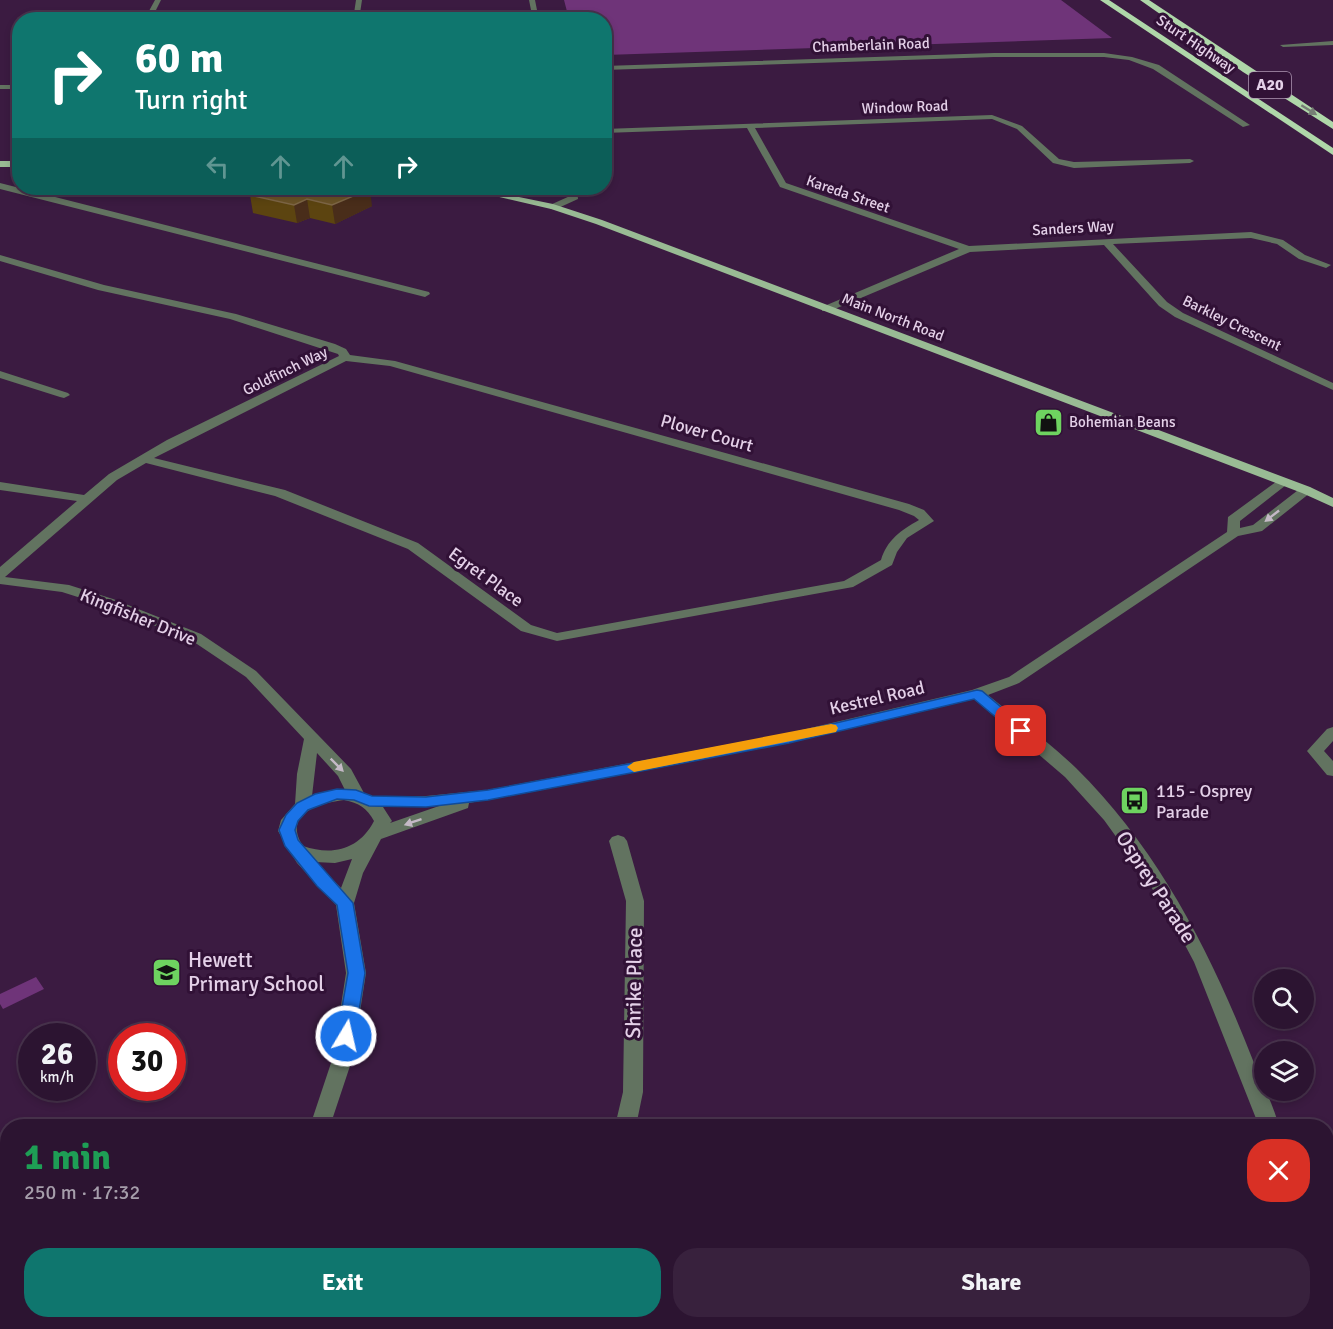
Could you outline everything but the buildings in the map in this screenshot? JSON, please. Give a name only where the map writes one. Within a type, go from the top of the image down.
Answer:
[{"type":"highway","name":"Sturt Highway","points":[[1104,0],[1333,152]]},
{"type":"highway","name":"Sturt Highway","points":[[1144,0],[1333,126]]},
{"type":"main road","name":"Main North Road","points":[[497,195],[553,207],[598,222],[1306,490],[1333,504]]},
{"type":"main road","name":"Main North Road","points":[[1306,490],[1333,496]]},
{"type":"street","points":[[1283,45],[1333,43]]},
{"type":"street","name":"Chamberlain Road","points":[[612,68],[1073,53],[1138,60],[1156,67],[1246,125]]},
{"type":"street","name":"Window Road","points":[[612,131],[992,117],[1010,121],[1021,127],[1056,160],[1063,163],[1074,165],[1190,161]]},
{"type":"street","name":"Kareda Street","points":[[750,126],[783,185],[968,249]]},
{"type":"street","points":[[35,195],[424,294]]},
{"type":"street","points":[[553,207],[576,197],[575,195]]},
{"type":"street","name":"Sanders Way","points":[[826,309],[968,249],[1251,235],[1280,242],[1302,257],[1326,265]]},
{"type":"street","name":"Barkley Crescent","points":[[1106,242],[1162,304],[1179,315],[1333,387]]},
{"type":"street","name":"Goldfinch Way","points":[[0,258],[102,288],[232,316],[331,346],[343,352],[344,358],[171,443],[113,477],[0,574]]},
{"type":"street","name":"Plover Court","points":[[344,358],[391,363],[904,507],[919,513],[927,521],[902,535],[886,562],[871,573],[848,584],[820,590]]},
{"type":"street","points":[[0,375],[64,394]]},
{"type":"street","points":[[0,385],[12,379]]},
{"type":"street","name":"Egret Place","points":[[144,459],[280,493],[412,546],[526,628],[557,637],[820,590]]},
{"type":"street","name":"Kestrel Road","points":[[1233,533],[1233,520],[1284,482]]},
{"type":"street","points":[[0,486],[87,499]]},
{"type":"street","name":"Kestrel Road","points":[[363,798],[426,802],[488,795],[789,738],[977,694],[1014,680],[1233,533],[1257,528],[1306,490]]},
{"type":"street","name":"Kingfisher Drive","points":[[0,580],[64,588],[108,602],[194,636],[251,674],[345,772],[363,798]]},
{"type":"street","name":"Osprey Parade","points":[[977,694],[1069,772],[1106,811],[1141,857],[1174,909],[1203,964],[1266,1119]]},
{"type":"street","points":[[1333,732],[1315,751],[1333,771]]},
{"type":"street","points":[[303,806],[305,774],[312,739]]},
{"type":"street","points":[[322,1119],[343,1057],[356,973],[345,903],[354,873],[383,821],[380,812],[363,798],[337,794],[303,806],[291,819],[287,830],[297,850],[323,882],[345,903]]},
{"type":"street","name":"Kestrel Road","points":[[373,839],[488,795]]},
{"type":"street","points":[[297,850],[317,857],[333,857],[351,853],[373,839]]},
{"type":"street","name":"Shrike Place","points":[[618,841],[635,901],[633,1092],[627,1119]]},
{"type":"shaded area","points":[[564,0],[1061,0],[1112,38],[612,55],[612,12],[567,12]]},
{"type":"shaded area","points":[[36,977],[44,989],[3,1009],[0,1004],[0,994]]},
{"type":"slow traffic","points":[[634,767],[831,728]]},
{"type":"place","name":"Bohemian Beans","points":[[1048,422]]},
{"type":"place","name":"115 - Osprey Parade","points":[[1135,801]]},
{"type":"place","name":"Hewett Primary School","points":[[167,972]]},
{"type":"route","points":[[346,1036],[356,973],[345,903],[323,882],[291,842],[287,830],[291,819],[303,806],[337,794],[356,795],[369,801],[426,802],[488,795],[789,738],[977,694],[1021,731]]}]
